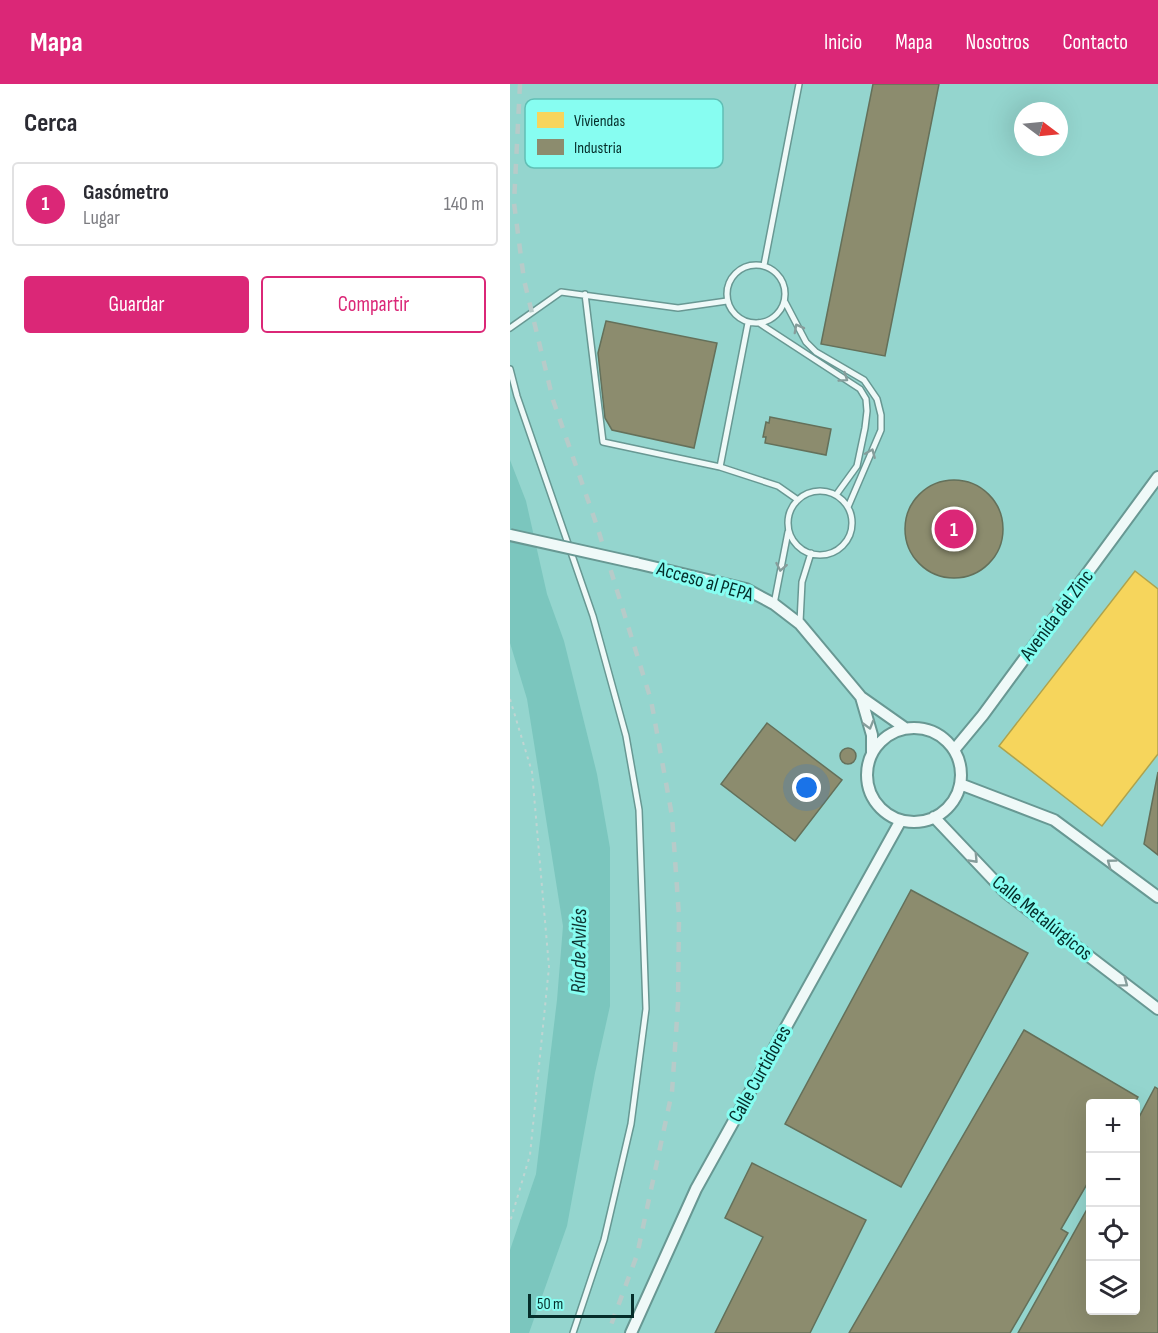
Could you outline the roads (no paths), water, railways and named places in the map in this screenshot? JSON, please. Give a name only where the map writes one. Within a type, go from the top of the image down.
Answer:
[{"type":"street","name":"Avenida del Zinc","points":[[954,750],[990,706],[1158,477]]},
{"type":"street","name":"Acceso al PEPA","points":[[510,535],[746,589],[774,604],[800,624],[861,697]]},
{"type":"street","points":[[861,697],[905,728]]},
{"type":"street","points":[[861,697],[872,735],[872,753]]},
{"type":"street","points":[[905,728],[919,728],[945,739],[954,750],[960,772],[960,784],[951,803],[934,817],[924,820],[901,820],[888,814],[870,793],[867,766],[880,741],[892,733],[905,728]]},
{"type":"street","points":[[960,784],[1054,820],[1158,897]]},
{"type":"street","name":"Calle Metalúrgicos","points":[[934,817],[1005,891],[1158,1009]]},
{"type":"street","name":"Calle Curtidores","points":[[631,1333],[696,1189],[901,820]]},
{"type":"lane","points":[[764,265],[799,84]]},
{"type":"lane","points":[[785,302],[777,315],[763,323],[748,322],[735,315],[727,301],[728,286],[735,272],[749,265],[764,265],[778,273],[785,287],[785,302],[806,342],[816,351],[864,380],[878,399],[881,430],[848,507]]},
{"type":"lane","points":[[510,328],[561,292],[678,308],[727,301]]},
{"type":"lane","points":[[585,294],[603,442],[720,467],[778,486],[798,500]]},
{"type":"lane","points":[[720,467],[748,322]]},
{"type":"lane","points":[[759,323],[860,389],[866,399],[865,428],[857,466],[836,495]]},
{"type":"lane","points":[[510,369],[517,396],[593,616],[626,736],[639,810],[646,1009],[631,1124],[604,1240],[573,1333]]},
{"type":"lane","points":[[774,604],[789,531],[789,514],[798,500],[818,491],[829,492],[836,495],[848,507],[851,528],[848,538],[841,547],[832,552],[822,555],[811,554],[801,549],[793,541],[789,531]]},
{"type":"lane","points":[[800,624],[802,582],[811,554]]},
{"type":"water","name":"Ría de Avilés","points":[[510,460],[526,501],[547,594],[564,641],[597,774],[610,848],[610,1006],[595,1073],[567,1226],[529,1333],[510,1333],[510,1250],[536,1174],[557,1000],[563,926],[527,699],[510,643]]},
{"type":"railway","points":[[520,84],[514,203],[524,280],[553,400],[597,526],[651,700],[672,816],[679,916],[678,1004],[672,1092],[637,1255],[608,1333]]},
{"type":"place","name":"Gasómetro","points":[[954,529]]}]
